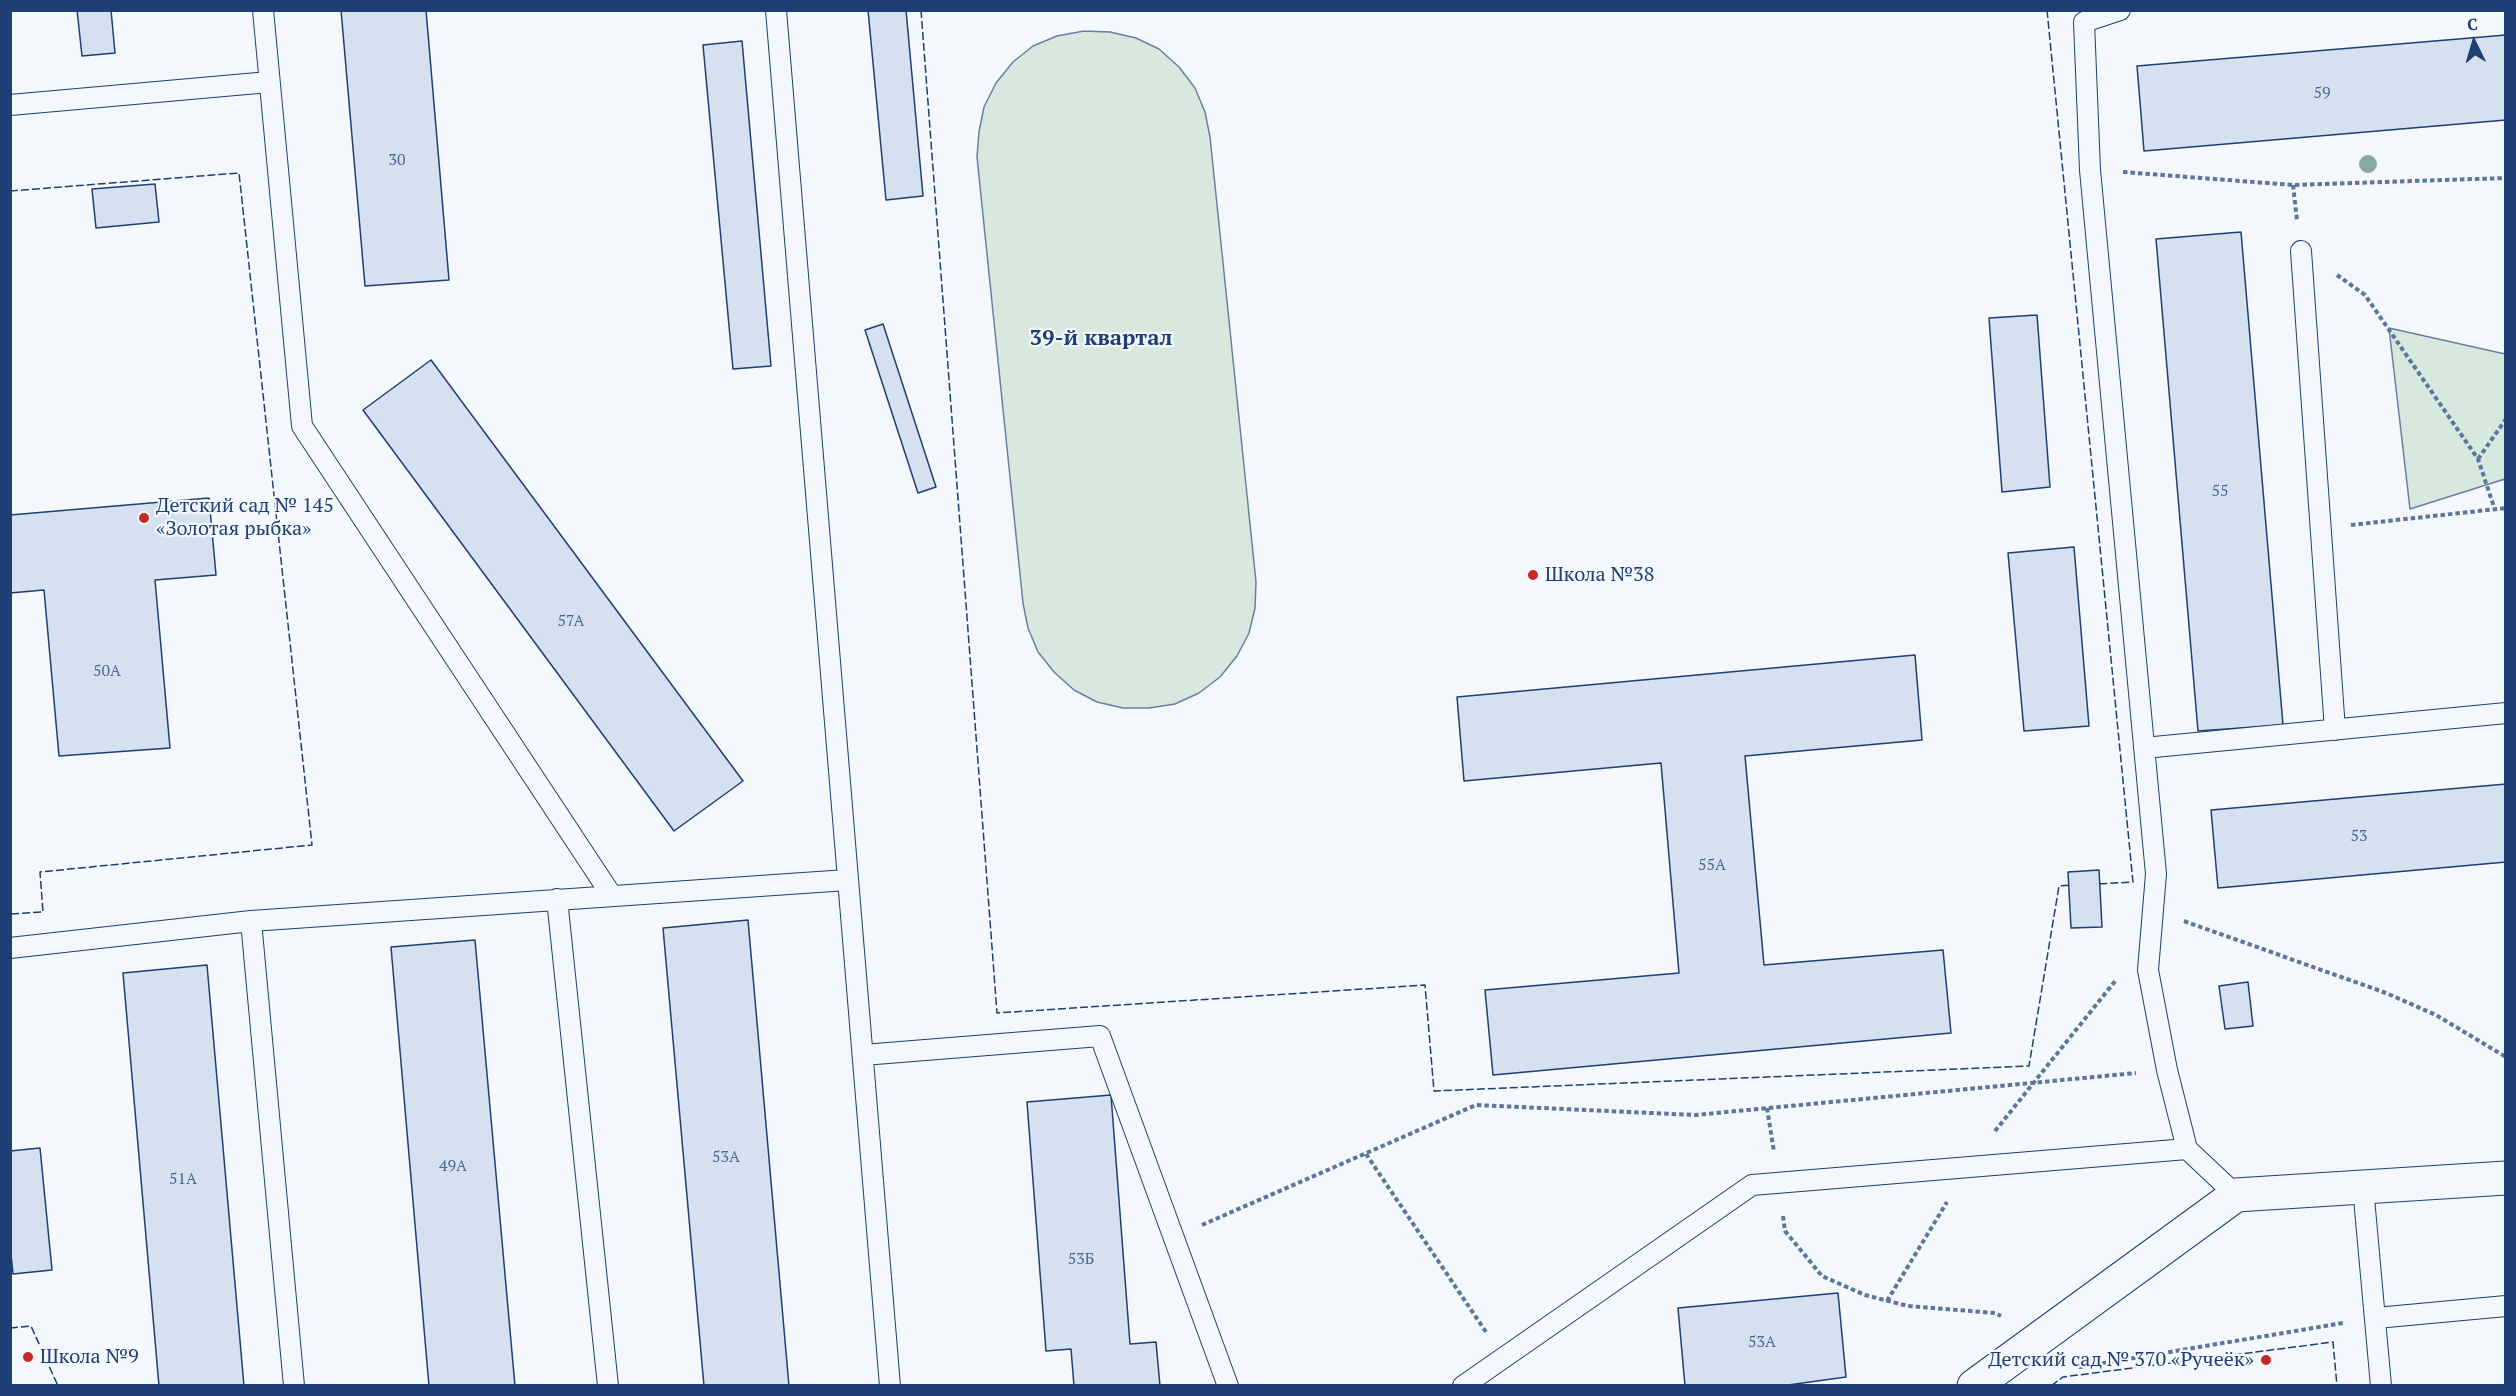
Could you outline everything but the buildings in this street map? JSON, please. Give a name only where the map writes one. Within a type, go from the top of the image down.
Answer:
[{"type":"street","points":[[1974,1386],[2236,1195],[2505,1178]]},
{"type":"lane","points":[[263,10],[302,426],[612,896]]},
{"type":"lane","points":[[776,10],[890,1386]]},
{"type":"lane","points":[[2120,10],[2084,22],[2090,170],[2156,874],[2148,970],[2187,1149],[2236,1195]]},
{"type":"lane","points":[[10,105],[269,82]]},
{"type":"lane","points":[[2301,251],[2335,730]]},
{"type":"lane","points":[[2144,748],[2505,713]]},
{"type":"lane","points":[[10,948],[251,921],[847,880]]},
{"type":"lane","points":[[556,899],[608,1386]]},
{"type":"lane","points":[[251,921],[294,1386]]},
{"type":"lane","points":[[863,1055],[1100,1036],[1228,1386]]},
{"type":"lane","points":[[1463,1386],[1752,1185],[2187,1149]]},
{"type":"lane","points":[[2363,1187],[2382,1386]]},
{"type":"lane","points":[[2376,1318],[2505,1306]]},
{"type":"path","points":[[2090,170],[2293,185],[2505,178]]},
{"type":"path","points":[[2293,185],[2301,251],[2365,295],[2478,459],[2495,510]]},
{"type":"path","points":[[2478,459],[2505,419]]},
{"type":"path","points":[[2321,528],[2505,508]]},
{"type":"path","points":[[2153,910],[2386,993],[2436,1015],[2505,1057]]},
{"type":"path","points":[[1887,1301],[1967,1169],[2033,1083],[2118,978],[2148,970]]},
{"type":"path","points":[[1174,1237],[1476,1105],[1695,1115],[2168,1070]]},
{"type":"path","points":[[1767,1108],[1785,1231],[1822,1276],[1865,1295],[1908,1306],[1995,1312],[2080,1367],[2376,1318]]},
{"type":"path","points":[[1366,1154],[1504,1358]]},
{"type":"shaded area","points":[[1084,31],[1110,32],[1136,38],[1159,49],[1179,67],[1195,88],[1205,112],[1210,137],[1256,582],[1255,608],[1249,633],[1237,656],[1220,677],[1199,693],[1175,704],[1149,708],[1123,708],[1097,702],[1074,690],[1054,672],[1038,652],[1028,628],[1023,603],[977,157],[984,107],[996,83],[1013,62],[1033,46],[1057,36]]},
{"type":"shaded area","points":[[2389,328],[2505,354],[2505,479],[2410,509]]},
{"type":"fence","points":[[921,10],[997,1013],[1425,985],[1434,1091],[2029,1066],[2059,886],[2072,885]]},
{"type":"fence","points":[[2047,10],[2133,882],[2096,884]]},
{"type":"fence","points":[[10,191],[239,173],[312,845],[40,872],[43,912],[10,914]]},
{"type":"fence","points":[[10,1328],[31,1326],[58,1386]]},
{"type":"fence","points":[[2051,1386],[2063,1377],[2333,1342],[2337,1386]]},
{"type":"place","name":"Детский сад № 145 «Золотая рыбка»","points":[[144,518]]},
{"type":"place","name":"Школа №38","points":[[1533,575]]},
{"type":"place","name":"Школа №9","points":[[28,1357]]},
{"type":"place","name":"Детский сад № 370 «Ручеёк»","points":[[2266,1360]]},
{"type":"district","name":"39-й квартал","points":[[1101,339]]}]
